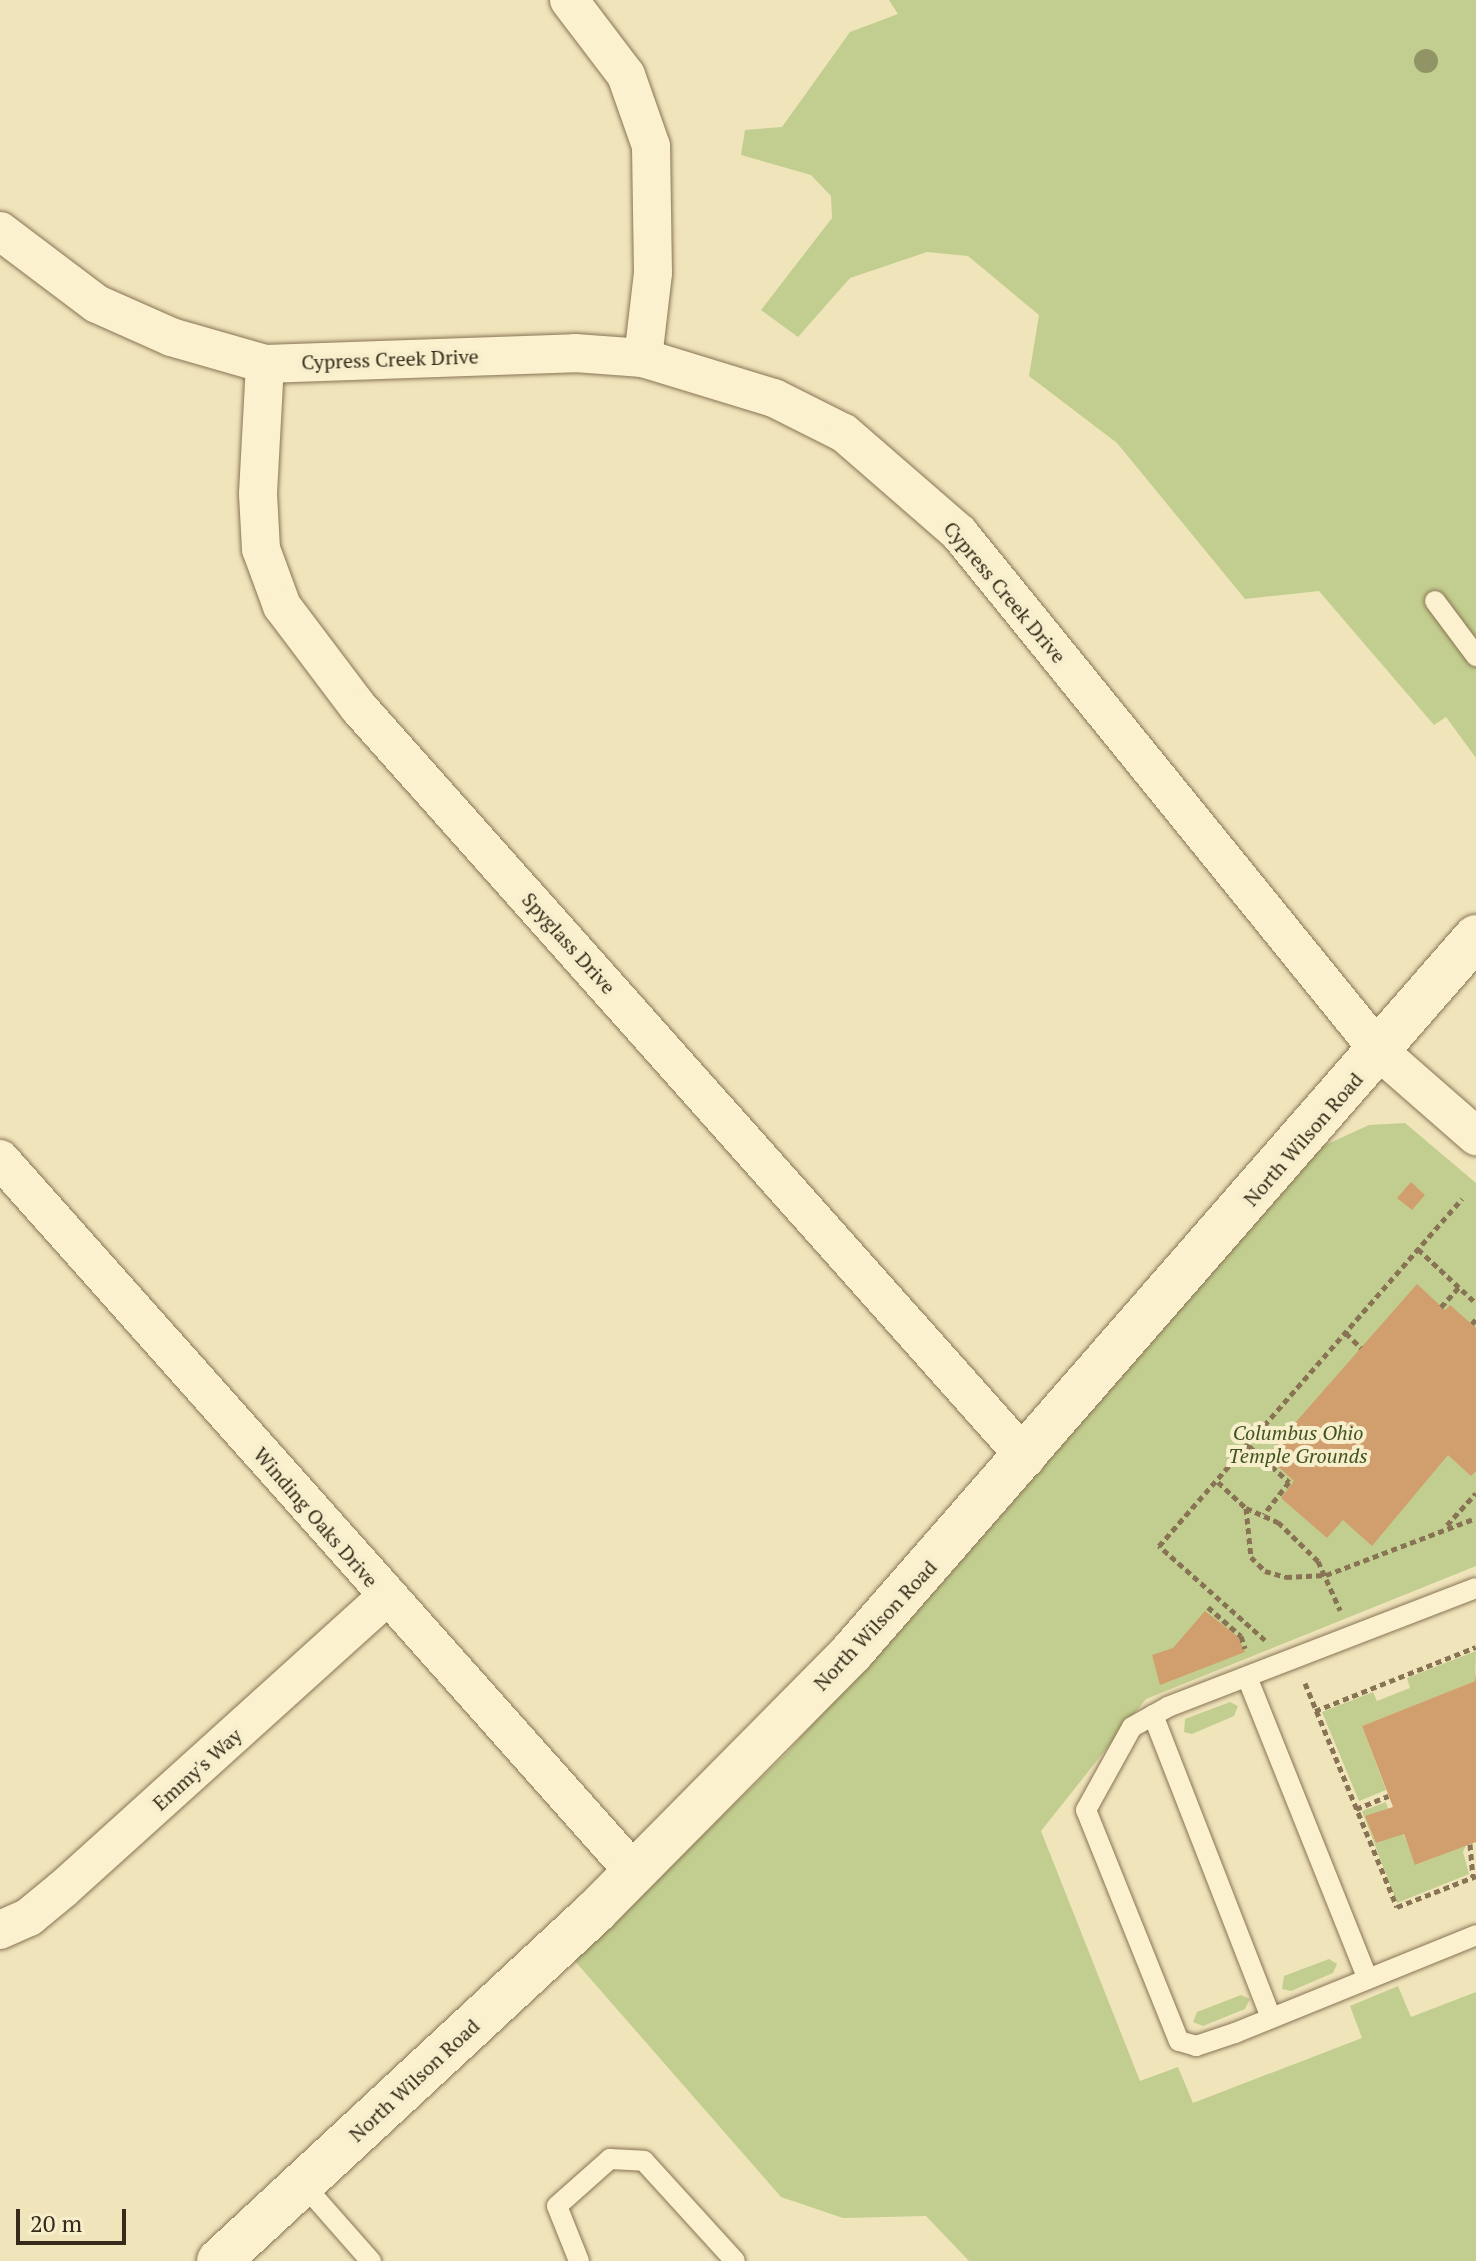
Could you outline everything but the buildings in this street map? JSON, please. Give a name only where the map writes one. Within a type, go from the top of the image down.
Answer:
[{"type":"main road","name":"North Wilson Road","points":[[219,2261],[635,1873],[852,1652],[1026,1458],[1380,1052],[1476,937]]},
{"type":"street","points":[[569,0],[626,75],[651,146],[653,273],[643,358]]},
{"type":"street","name":"Cypress Creek Drive","points":[[0,231],[97,304],[171,337],[265,364],[575,353],[643,358],[774,398],[844,433],[959,533],[1380,1052],[1476,1136]]},
{"type":"street","name":"Spyglass Drive","points":[[265,364],[258,494],[261,549],[282,606],[359,708],[1026,1458]]},
{"type":"street","name":"Winding Oaks Drive","points":[[0,1159],[386,1597],[635,1873]]},
{"type":"street","name":"Emmy's Way","points":[[0,1930],[29,1917],[63,1889],[386,1597]]},
{"type":"lane","points":[[1435,601],[1476,656]]},
{"type":"lane","points":[[1476,1588],[1153,1715],[1132,1727],[1086,1810],[1179,2041],[1196,2046],[1476,1935]]},
{"type":"lane","points":[[1247,1677],[1368,1979]]},
{"type":"lane","points":[[1153,1715],[1271,2018]]},
{"type":"lane","points":[[579,2261],[557,2206],[610,2159],[644,2161],[735,2261]]},
{"type":"lane","points":[[303,2184],[371,2261]]},
{"type":"path","points":[[1269,1644],[1159,1546],[1462,1199]]},
{"type":"path","points":[[1418,1249],[1476,1303]]},
{"type":"path","points":[[1441,1307],[1459,1287]]},
{"type":"path","points":[[1346,1333],[1361,1348]]},
{"type":"path","points":[[1249,1446],[1289,1482],[1264,1514]]},
{"type":"path","points":[[1218,1482],[1246,1508],[1264,1514],[1300,1542],[1326,1575],[1341,1614]]},
{"type":"path","points":[[1445,1528],[1476,1493]]},
{"type":"path","points":[[1246,1508],[1251,1557],[1265,1571],[1286,1577],[1326,1575],[1476,1518]]},
{"type":"path","points":[[1208,1607],[1241,1636],[1247,1652]]},
{"type":"path","points":[[1470,1844],[1475,1877],[1397,1907],[1315,1711],[1476,1647]]},
{"type":"path","points":[[1356,1809],[1388,1796]]},
{"type":"green space","points":[[889,0],[1476,0],[1476,758],[1446,717],[1434,725],[1319,591],[1245,599],[1117,443],[1029,376],[1039,315],[968,256],[927,252],[850,278],[798,337],[761,310],[832,218],[831,196],[811,175],[741,155],[745,130],[782,127],[850,32],[898,14]]},
{"type":"green space","name":"Columbus Ohio Temple Grounds","points":[[1405,1123],[1476,1183],[1476,1566],[1146,1699],[1041,1831],[1140,2081],[1178,2067],[1193,2103],[1362,2038],[1350,2006],[1398,1986],[1411,2017],[1476,1992],[1476,2261],[969,2261],[926,2216],[843,2218],[781,2197],[574,1960],[787,1753],[1323,1146],[1369,1125]]},
{"type":"green space","points":[[1476,1651],[1475,1681],[1362,1726],[1386,1790],[1359,1801],[1322,1712],[1373,1692],[1377,1701],[1410,1688],[1407,1678]]},
{"type":"green space","points":[[1230,1702],[1238,1706],[1234,1716],[1192,1734],[1184,1732],[1185,1719]]},
{"type":"green space","points":[[1386,1802],[1388,1809],[1366,1817],[1376,1843],[1403,1833],[1416,1865],[1466,1845],[1463,1852],[1469,1874],[1397,1903],[1362,1811]]},
{"type":"green space","points":[[1329,1959],[1337,1964],[1333,1973],[1291,1991],[1282,1989],[1284,1976]]},
{"type":"green space","points":[[1241,1995],[1250,1999],[1245,2009],[1203,2026],[1193,2022],[1197,2012]]}]
